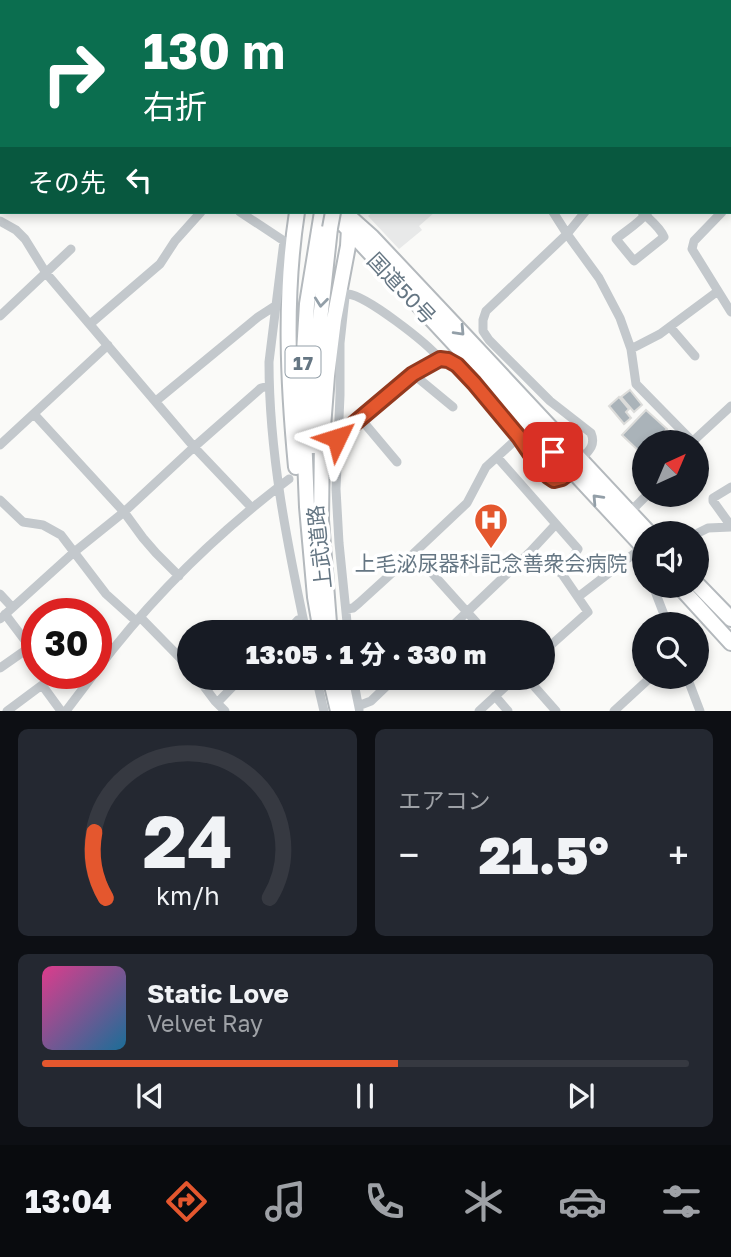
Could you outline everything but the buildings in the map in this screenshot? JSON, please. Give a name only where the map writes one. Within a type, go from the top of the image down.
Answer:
[{"type":"highway","name":"17","points":[[297,214],[288,336],[302,536],[315,597]]},
{"type":"highway","name":"17","points":[[292,262],[305,214]]},
{"type":"highway","name":"国道50号","points":[[328,216],[349,218],[372,237],[576,465],[632,540]]},
{"type":"highway","name":"上武道路","points":[[324,620],[315,597],[307,507],[302,385],[308,293],[328,216]]},
{"type":"highway","name":"上武道路","points":[[326,620],[316,529],[313,435],[328,216]]},
{"type":"highway","name":"17","points":[[326,620],[321,463],[327,376],[349,218]]},
{"type":"highway","name":"国道50号","points":[[349,218],[381,264],[576,465],[638,521]]},
{"type":"highway","points":[[344,268],[359,256],[370,257],[381,264]]},
{"type":"highway","points":[[709,596],[731,619]]},
{"type":"highway","points":[[690,598],[731,643]]},
{"type":"highway","points":[[333,690],[338,711]]},
{"type":"highway","points":[[347,690],[355,709]]},
{"type":"street","points":[[90,324],[160,264],[175,241],[199,214]]},
{"type":"street","points":[[243,214],[284,241],[269,362],[269,386],[279,486],[303,619],[298,620]]},
{"type":"street","points":[[554,214],[599,278],[620,318],[631,349],[636,384],[680,430]]},
{"type":"street","points":[[328,445],[413,374],[440,359],[448,360],[457,365],[519,437],[540,468],[554,480],[562,478],[590,450],[593,443],[591,433],[550,401],[505,357],[489,340],[484,331],[484,320],[486,311],[567,234],[582,214]]},
{"type":"street","points":[[644,214],[616,239],[634,261],[664,237],[646,214]]},
{"type":"street","points":[[720,214],[694,241],[692,249],[731,312]]},
{"type":"street","points":[[0,221],[25,239],[46,273],[194,447],[252,508]]},
{"type":"street","points":[[0,316],[71,249]]},
{"type":"street","points":[[631,349],[660,334],[718,291]]},
{"type":"street","points":[[347,620],[336,489],[340,336],[347,295],[352,294],[369,302],[432,349],[440,359]]},
{"type":"street","points":[[156,401],[275,306]]},
{"type":"street","points":[[670,327],[695,356]]},
{"type":"street","points":[[0,445],[108,345]]},
{"type":"street","points":[[413,374],[453,407]]},
{"type":"street","points":[[6,613],[124,512],[261,388],[269,386]]},
{"type":"street","points":[[705,430],[731,407]]},
{"type":"street","points":[[34,414],[124,512],[143,538],[178,576]]},
{"type":"street","points":[[360,418],[397,462]]},
{"type":"street","points":[[346,609],[359,603],[467,503],[486,467],[519,437]]},
{"type":"street","points":[[497,457],[578,549],[562,574]]},
{"type":"street","points":[[112,651],[178,576],[229,527],[289,479]]},
{"type":"street","points":[[731,486],[716,495],[713,501],[731,527]]},
{"type":"street","points":[[0,500],[23,522],[43,525],[61,535],[106,594],[138,619],[177,656]]},
{"type":"street","points":[[630,512],[634,508]]},
{"type":"street","points":[[459,620],[556,524]]},
{"type":"street","points":[[709,528],[731,527]]},
{"type":"street","points":[[530,552],[562,574],[589,612],[555,642]]},
{"type":"street","points":[[414,553],[474,620]]},
{"type":"street","points":[[578,597],[632,557]]},
{"type":"street","points":[[0,594],[6,613],[30,647],[0,668]]},
{"type":"street","points":[[7,711],[42,685],[64,711],[81,689]]},
{"type":"street","points":[[614,711],[638,689]]},
{"type":"street","points":[[692,689],[700,711]]},
{"type":"street","points":[[207,690],[225,711]]},
{"type":"street","points":[[217,703],[230,690]]},
{"type":"street","points":[[319,690],[324,711]]},
{"type":"street","points":[[354,690],[355,709],[371,701],[382,690]]},
{"type":"street","points":[[479,711],[502,690]]},
{"type":"street","points":[[537,690],[556,711]]},
{"type":"street","points":[[495,696],[508,711]]},
{"type":"shaded area","points":[[433,214],[419,226],[422,230],[399,249],[368,216]]},
{"type":"place","name":"上毛泌尿器科記念善衆会病院","points":[[491,550]]},
{"type":"route","points":[[337,438],[413,374],[440,359],[457,365],[474,383],[519,437],[540,468],[554,480],[571,471],[553,452]]}]
